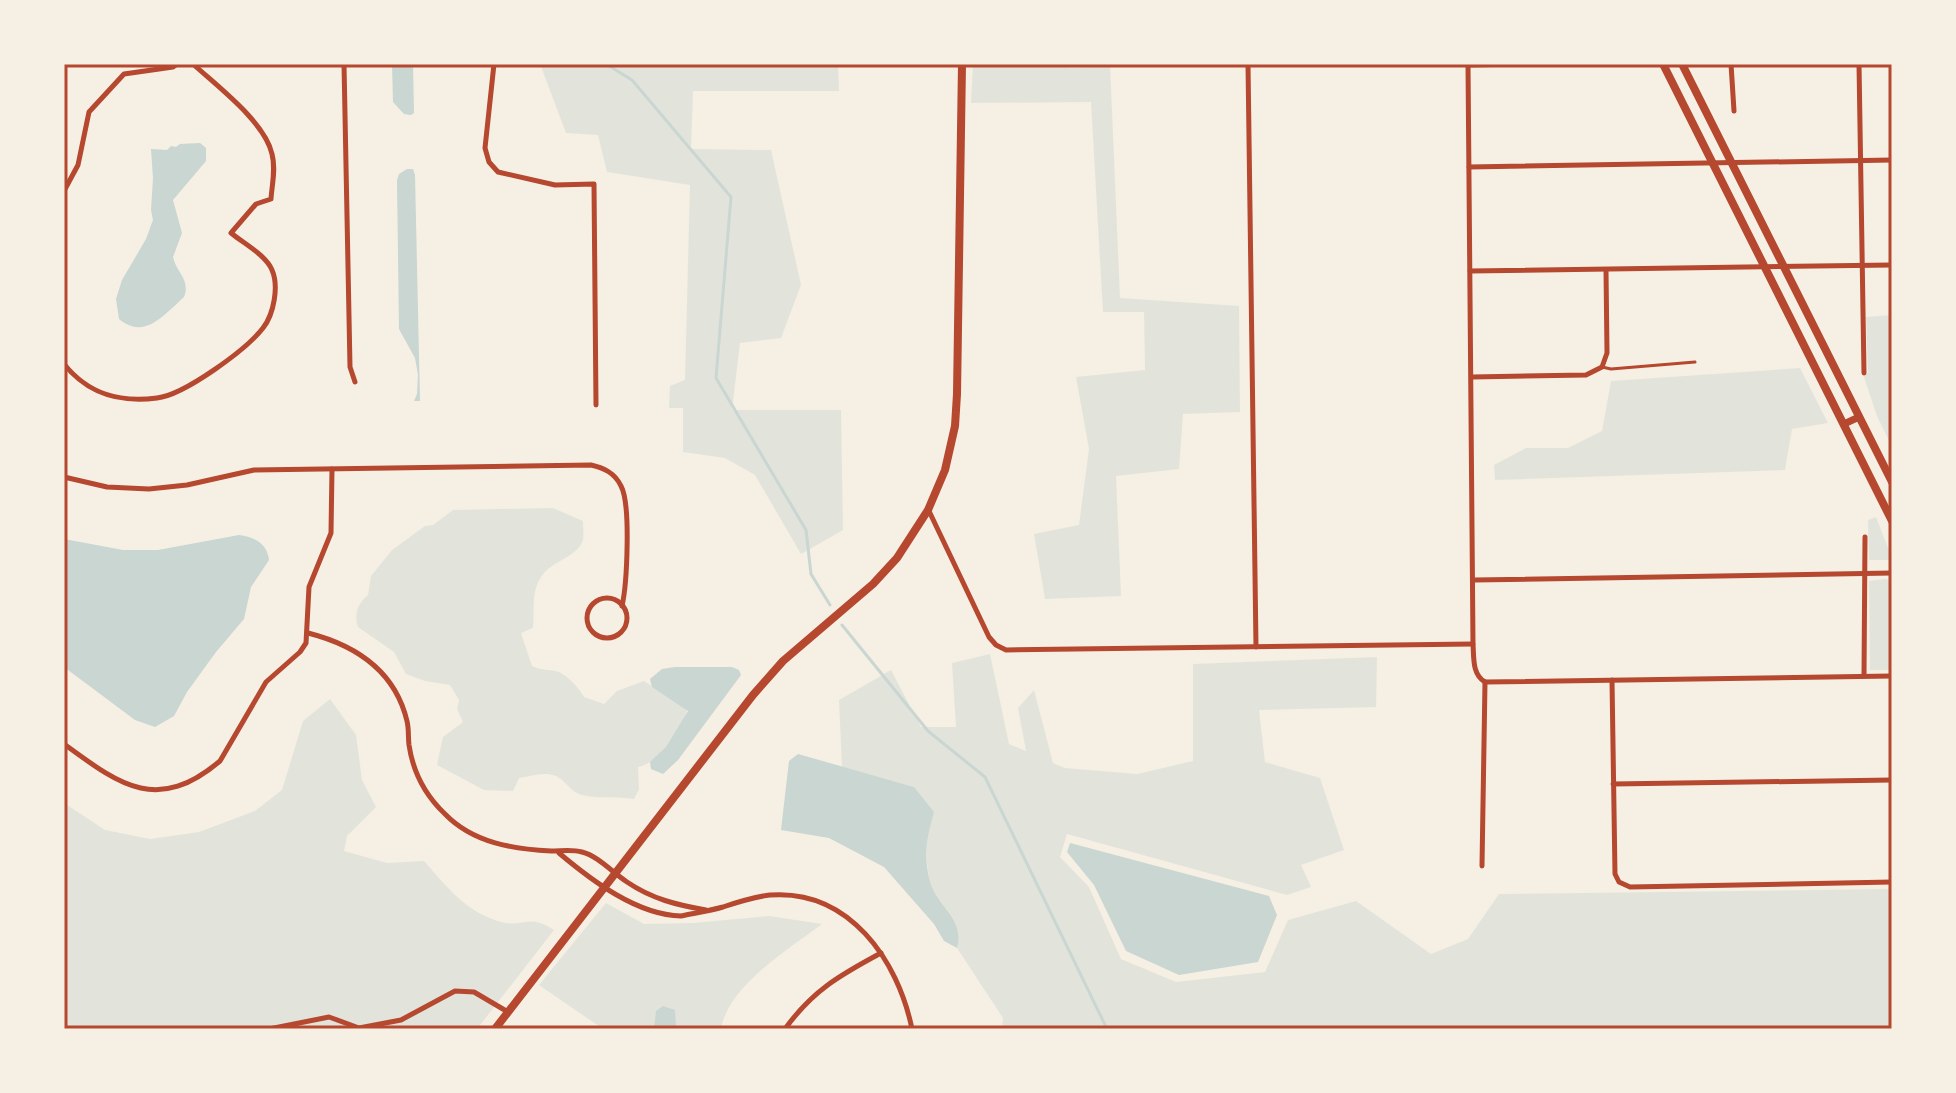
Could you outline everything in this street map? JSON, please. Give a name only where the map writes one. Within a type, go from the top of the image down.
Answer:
[{"type":"main road","points":[[495,1029],[753,695],[783,661],[885,572],[911,539],[928,510],[945,470],[956,412],[962,64]]},
{"type":"main road","points":[[1663,64],[1892,521]]},
{"type":"main road","points":[[1682,64],[1892,482]]},
{"type":"main road","points":[[1844,424],[1859,417]]},
{"type":"street","points":[[64,191],[78,165],[89,112],[124,74],[177,64]]},
{"type":"street","points":[[64,364],[72,374],[103,395],[128,400],[160,398],[189,387],[227,360],[263,329],[272,315],[275,297],[273,270],[231,233],[256,204],[271,199],[272,151],[260,129],[193,64]]},
{"type":"street","points":[[344,64],[350,367],[355,382]]},
{"type":"street","points":[[494,64],[485,148],[493,167],[498,172],[555,185],[594,184],[596,405]]},
{"type":"street","points":[[1248,64],[1256,647]]},
{"type":"street","points":[[1516,64],[1468,65],[1473,644],[1475,671],[1479,678],[1485,682],[1892,676]]},
{"type":"street","points":[[1731,64],[1734,111]]},
{"type":"street","points":[[1859,64],[1864,373]]},
{"type":"street","points":[[1469,167],[1892,160]]},
{"type":"street","points":[[1470,271],[1892,265]]},
{"type":"street","points":[[1471,377],[1586,375],[1602,367],[1607,353],[1606,270]]},
{"type":"street","points":[[64,477],[107,487],[149,489],[187,485],[254,470],[601,467],[616,478],[626,499],[626,590],[622,606],[627,618],[619,634],[606,638],[593,633],[587,615],[594,603],[612,599],[622,606]]},
{"type":"street","points":[[64,744],[105,774],[128,786],[156,790],[180,785],[209,771],[220,761],[266,682],[300,652],[308,633],[309,587],[331,533],[332,469]]},
{"type":"street","points":[[928,510],[989,637],[1006,650],[1473,644]]},
{"type":"street","points":[[1864,676],[1865,537]]},
{"type":"street","points":[[1474,580],[1892,573]]},
{"type":"street","points":[[308,633],[342,643],[356,651],[388,680],[407,720],[412,759],[420,781],[451,820],[474,835],[505,846],[581,851],[660,900],[706,910]]},
{"type":"street","points":[[1612,680],[1615,874],[1619,882],[1630,887],[1892,882]]},
{"type":"street","points":[[1482,866],[1485,682]]},
{"type":"street","points":[[1613,784],[1892,780]]},
{"type":"street","points":[[557,851],[631,903],[656,913],[681,916],[770,895],[805,897],[824,903],[855,921],[881,953],[899,987],[912,1029]]},
{"type":"street","points":[[785,1029],[821,988],[881,953]]},
{"type":"street","points":[[269,1029],[329,1017],[359,1028],[401,1020],[455,991],[474,992],[508,1012]]},
{"type":"lane","points":[[1602,367],[1611,369],[1695,362]]},
{"type":"shaded area","points":[[392,64],[413,64],[414,113],[411,115],[404,114],[393,102]]},
{"type":"shaded area","points":[[540,64],[838,64],[839,91],[693,91],[691,149],[771,150],[801,285],[781,338],[740,343],[732,410],[841,410],[843,530],[801,554],[755,475],[725,458],[683,452],[683,408],[669,408],[670,386],[685,380],[690,185],[607,172],[598,135],[566,133]]},
{"type":"shaded area","points":[[973,64],[1069,64],[1070,68],[1110,64],[1120,298],[1239,306],[1240,412],[1183,414],[1179,469],[1116,476],[1121,596],[1045,599],[1034,534],[1079,525],[1089,449],[1076,377],[1145,370],[1144,312],[1103,312],[1091,102],[971,103]]},
{"type":"shaded area","points":[[200,143],[206,148],[206,161],[173,200],[182,233],[173,257],[186,286],[184,297],[153,323],[137,327],[128,325],[119,319],[116,299],[122,280],[146,239],[153,220],[151,149],[167,150],[180,144]]},
{"type":"shaded area","points":[[413,169],[415,175],[420,401],[414,401],[418,375],[415,358],[399,329],[397,180],[399,174]]},
{"type":"shaded area","points":[[1892,315],[1892,447],[1877,416],[1863,374],[1868,373],[1866,317]]},
{"type":"shaded area","points":[[1800,368],[1828,423],[1792,429],[1785,470],[1495,480],[1494,465],[1526,448],[1568,448],[1602,431],[1611,381]]},
{"type":"shaded area","points":[[553,508],[583,521],[583,538],[576,550],[544,573],[537,586],[533,628],[521,633],[532,666],[559,672],[584,697],[604,704],[617,691],[644,681],[687,709],[681,726],[662,753],[638,767],[639,789],[634,799],[582,795],[557,777],[547,774],[519,778],[513,791],[484,790],[437,765],[443,737],[463,722],[457,709],[459,700],[450,685],[406,674],[394,652],[358,627],[357,610],[368,595],[371,576],[392,550],[425,526],[433,525],[453,510]]},
{"type":"shaded area","points":[[1876,517],[1892,560],[1869,560],[1868,520]]},
{"type":"shaded area","points":[[239,535],[259,542],[266,549],[269,560],[251,587],[244,619],[187,692],[174,716],[155,727],[135,720],[64,667],[64,539],[123,550],[158,550]]},
{"type":"shaded area","points":[[1892,580],[1892,670],[1870,670],[1869,581]]},
{"type":"shaded area","points":[[990,654],[1009,744],[1026,751],[1018,708],[1034,690],[1053,763],[1065,768],[1137,774],[1193,761],[1193,664],[1377,657],[1376,707],[1259,710],[1265,762],[1320,778],[1344,850],[1301,865],[1311,887],[1287,895],[1067,834],[1060,857],[1089,887],[1121,959],[1176,982],[1265,972],[1288,920],[1356,901],[1431,954],[1468,939],[1499,894],[1892,889],[1892,1029],[1002,1029],[1003,1018],[957,948],[959,938],[954,921],[930,881],[927,846],[933,812],[914,787],[842,767],[839,700],[891,670],[921,727],[956,727],[952,663]]},
{"type":"shaded area","points":[[732,667],[739,670],[741,675],[678,760],[663,774],[651,769],[650,762],[666,747],[688,711],[652,687],[650,679],[662,669]]},
{"type":"shaded area","points":[[330,699],[356,735],[362,780],[376,807],[347,836],[344,851],[387,863],[424,861],[458,898],[477,912],[501,922],[538,922],[554,930],[477,1029],[64,1029],[64,803],[105,830],[150,839],[199,832],[255,811],[282,790],[303,721]]},
{"type":"shaded area","points":[[798,754],[914,787],[934,812],[927,846],[928,872],[933,890],[954,921],[959,938],[957,948],[944,941],[934,924],[884,867],[829,838],[781,830],[789,761]]},
{"type":"shaded area","points":[[1070,843],[1269,896],[1277,915],[1258,962],[1179,975],[1126,951],[1094,885],[1067,852]]},
{"type":"shaded area","points":[[606,903],[644,924],[769,916],[822,924],[747,983],[726,1013],[721,1029],[603,1029],[539,985]]},
{"type":"shaded area","points":[[663,1006],[675,1010],[676,1029],[654,1029],[656,1011]]},
{"type":"waterway","points":[[606,64],[632,80],[731,197],[716,378],[806,530],[811,574],[830,605]]},
{"type":"waterway","points":[[842,625],[928,731],[985,777],[1107,1029]]}]
